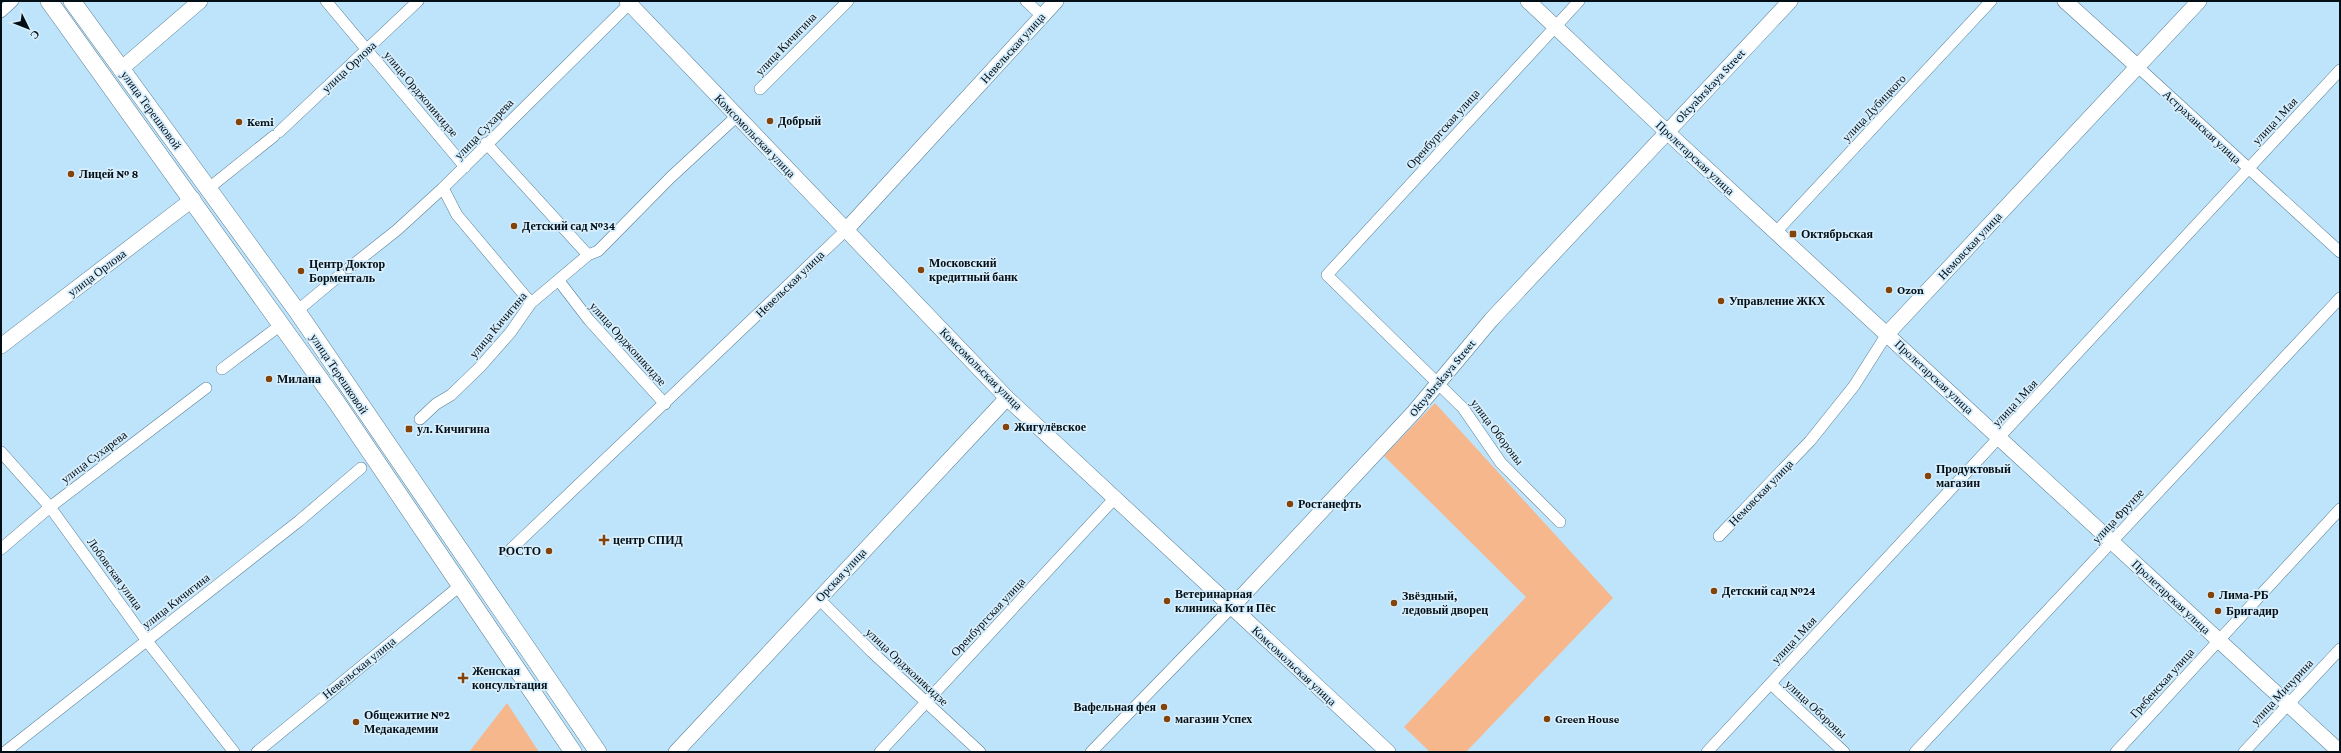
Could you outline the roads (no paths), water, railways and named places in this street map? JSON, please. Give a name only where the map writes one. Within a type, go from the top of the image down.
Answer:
[{"type":"main road","name":"улица Терешковой","points":[[49,1],[282,324],[461,585],[573,752]]},
{"type":"main road","name":"улица Терешковой","points":[[72,1],[297,311],[598,752]]},
{"type":"main road","points":[[121,69],[200,1]]},
{"type":"main road","name":"Невельская улица","points":[[845,231],[1056,1]]},
{"type":"main road","name":"Пролетарская улица","points":[[1528,1],[1667,132],[2340,752]]},
{"type":"main road","name":"Oktyabrskaya Street","points":[[1231,608],[1414,412],[1491,320],[1790,1]]},
{"type":"main road","name":"Астраханская улица","points":[[2065,1],[2138,67]]},
{"type":"main road","name":"Немовская улица","points":[[1887,334],[2199,1]]},
{"type":"main road","name":"Комсомольская улица","points":[[629,2],[845,231],[1007,398],[1231,608],[1388,752]]},
{"type":"main road","name":"улица Орлова","points":[[1,346],[193,200]]},
{"type":"main road","name":"Орская улица","points":[[676,752],[1007,398]]},
{"type":"street","points":[[1,12],[13,1]]},
{"type":"street","name":"улица Орджоникидзе","points":[[326,1],[465,167]]},
{"type":"street","name":"улица Орлова","points":[[209,188],[277,134],[418,1]]},
{"type":"street","name":"улица Кичигина","points":[[760,89],[848,1]]},
{"type":"street","points":[[1026,1],[1042,16]]},
{"type":"street","name":"Оренбургская улица","points":[[1327,275],[1579,1]]},
{"type":"street","name":"улица Дубицкого","points":[[1776,232],[1991,1]]},
{"type":"street","name":"улица Сухарева","points":[[348,268],[397,230],[444,188],[486,143],[629,2]]},
{"type":"street","name":"Астраханская улица","points":[[2138,67],[2340,252]]},
{"type":"street","name":"улица 1 Мая","points":[[1707,752],[2340,70]]},
{"type":"street","name":"улица Кичигина","points":[[420,419],[431,408],[451,395],[480,367],[510,333],[531,303],[588,256],[598,251],[671,177],[737,116]]},
{"type":"street","points":[[486,143],[588,256]]},
{"type":"street","points":[[444,188],[457,215],[531,303]]},
{"type":"street","name":"Невельская улица","points":[[509,551],[845,231]]},
{"type":"street","points":[[297,311],[340,275]]},
{"type":"street","name":"улица Обороны","points":[[1327,275],[1463,408],[1501,463],[1560,522]]},
{"type":"street","name":"улица Орджоникидзе","points":[[559,281],[589,320],[665,404]]},
{"type":"street","name":"улица Фрунзе","points":[[1915,752],[2340,298]]},
{"type":"street","points":[[222,369],[282,324]]},
{"type":"street","name":"Немовская улица","points":[[1719,536],[1810,441],[1854,386],[1887,334]]},
{"type":"street","name":"улица Сухарева","points":[[1,548],[50,506],[206,388]]},
{"type":"street","name":"Лобовская улица","points":[[1,452],[50,506],[147,640],[234,752]]},
{"type":"street","name":"улица Кичигина","points":[[5,752],[305,516],[361,468]]},
{"type":"street","name":"Оренбургская улица","points":[[880,752],[1114,499]]},
{"type":"street","name":"Гребенская улица","points":[[2116,752],[2340,509]]},
{"type":"street","name":"Невельская улица","points":[[257,752],[461,585]]},
{"type":"street","name":"улица Орджоникидзе","points":[[819,599],[926,703],[980,752]]},
{"type":"street","name":"Oktyabrskaya Street","points":[[1091,752],[1231,608]]},
{"type":"street","name":"улица Мичурина","points":[[2244,752],[2340,649]]},
{"type":"street","name":"улица Обороны","points":[[1771,684],[1844,752]]},
{"type":"place","name":"Добрый","points":[[770,121]]},
{"type":"place","name":"Kemi","points":[[239,122]]},
{"type":"place","name":"Лицей № 8","points":[[71,174]]},
{"type":"place","name":"Детский сад №34","points":[[514,226]]},
{"type":"place","name":"Октябрьская","points":[[1793,234]]},
{"type":"place","name":"Московский кредитный банк","points":[[921,270]]},
{"type":"place","name":"Центр Доктор Борменталь","points":[[301,271]]},
{"type":"place","name":"Ozon","points":[[1889,290]]},
{"type":"place","name":"Управление ЖКХ","points":[[1721,301]]},
{"type":"place","name":"Милана","points":[[269,379]]},
{"type":"place","name":"Жигулёвское","points":[[1006,427]]},
{"type":"place","name":"ул. Кичигина","points":[[409,429]]},
{"type":"place","name":"Продуктовый магазин","points":[[1928,476]]},
{"type":"place","name":"Ростанефть","points":[[1290,504]]},
{"type":"place","name":"центр СПИД","points":[[604,540]]},
{"type":"place","name":"РОСТО","points":[[549,551]]},
{"type":"place","name":"Детский сад №24","points":[[1714,591]]},
{"type":"place","name":"Лима-РБ","points":[[2211,595]]},
{"type":"place","name":"Ветеринарная клиника Кот и Пёс","points":[[1167,601]]},
{"type":"place","name":"Звёздный, ледовый дворец","points":[[1394,603]]},
{"type":"place","name":"Бригадир","points":[[2218,611]]},
{"type":"place","name":"Женская консультация","points":[[463,678]]},
{"type":"place","name":"Вафельная фея","points":[[1164,707]]},
{"type":"place","name":"магазин Успех","points":[[1167,719]]},
{"type":"place","name":"Green House","points":[[1547,719]]},
{"type":"place","name":"Общежитие №2 Медакадемии","points":[[356,722]]}]
